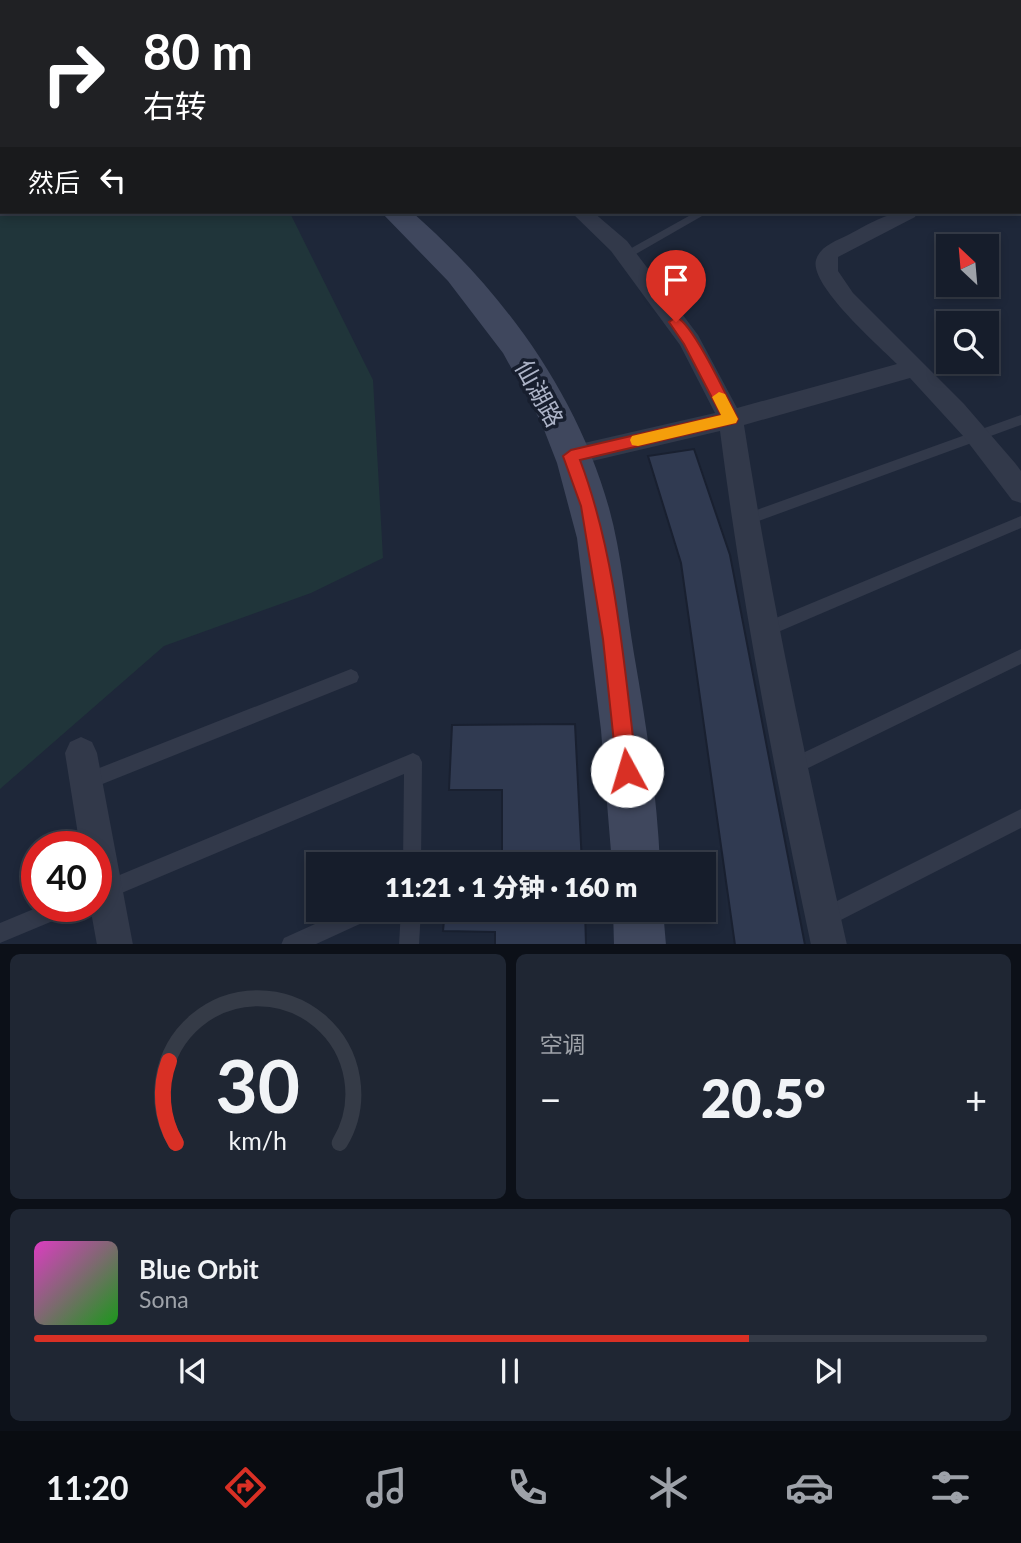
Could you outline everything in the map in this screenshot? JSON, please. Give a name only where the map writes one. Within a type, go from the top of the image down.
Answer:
[{"type":"street","name":"仙湖路","points":[[397,214],[464,279],[497,320],[527,365],[561,428],[589,506],[610,626],[635,852]]},
{"type":"street","points":[[583,214],[625,255],[690,341],[730,419],[745,520],[790,768],[826,932]]},
{"type":"street","points":[[904,214],[830,253],[826,261],[827,271],[834,282],[978,435],[1021,492]]},
{"type":"street","points":[[571,456],[730,419],[914,368]]},
{"type":"street","points":[[83,767],[92,831]]},
{"type":"street","points":[[109,922],[115,944]]},
{"type":"street","points":[[639,922],[640,944]]},
{"type":"lane","points":[[625,255],[700,214]]},
{"type":"lane","points":[[745,520],[1021,420]]},
{"type":"lane","points":[[765,630],[1021,522]]},
{"type":"lane","points":[[790,768],[1021,656]]},
{"type":"lane","points":[[83,767],[351,677]]},
{"type":"lane","points":[[112,887],[413,762],[412,852]]},
{"type":"lane","points":[[826,932],[1021,818]]},
{"type":"lane","points":[[0,933],[26,922]]},
{"type":"lane","points":[[291,944],[341,922]]},
{"type":"lane","points":[[410,944],[411,922]]},
{"type":"green space","points":[[0,214],[290,214],[373,380],[383,558],[311,593],[164,646],[0,789]]},
{"type":"building","points":[[694,449],[730,555],[805,944],[735,944],[681,563],[648,456]]},
{"type":"building","points":[[575,724],[581,852],[502,852],[502,790],[449,790],[452,725]]},
{"type":"building","points":[[444,922],[585,922],[586,944],[495,944],[495,932],[443,931]]},
{"type":"slow traffic","points":[[638,440],[730,419],[719,397]]},
{"type":"route","points":[[627,771],[612,639],[589,506],[571,456],[730,419],[690,341],[676,322]]}]
